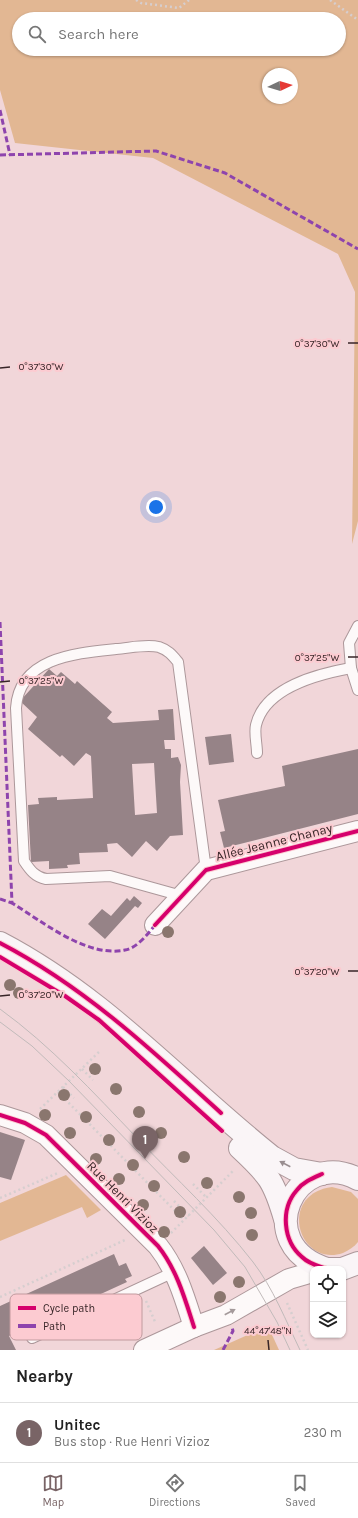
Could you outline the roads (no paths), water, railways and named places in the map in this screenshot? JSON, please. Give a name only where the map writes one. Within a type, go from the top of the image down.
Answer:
[{"type":"main road","points":[[0,943],[71,985],[139,1040],[272,1157],[294,1169],[322,1174]]},
{"type":"main road","points":[[0,957],[26,971],[99,1020],[222,1132],[263,1170],[271,1180],[278,1192],[286,1220]]},
{"type":"main road","points":[[317,1266],[302,1257],[293,1246],[287,1234],[286,1220],[288,1204],[296,1190],[308,1180],[322,1174],[336,1172],[350,1175],[358,1179]]},
{"type":"main road","points":[[346,1268],[358,1263]]},
{"type":"street","name":"Allée Jeanne Chanay","points":[[155,925],[206,870],[358,831]]},
{"type":"street","name":"Rue Henri Vizioz","points":[[0,1115],[25,1124],[46,1135],[158,1246],[168,1258],[182,1291],[194,1327]]},
{"type":"street","points":[[144,1350],[194,1327],[226,1315],[289,1279],[310,1273]]},
{"type":"lane","points":[[358,626],[349,643],[351,668],[358,690]]},
{"type":"lane","points":[[182,896],[110,876],[46,879],[38,878],[28,868],[24,861],[16,708],[17,695],[21,686],[46,663],[75,653],[144,646],[158,647],[169,651],[178,662],[206,870]]},
{"type":"lane","points":[[257,753],[256,726],[262,709],[276,695],[323,673],[351,668]]},
{"type":"lane","points":[[127,1294],[174,1272]]},
{"type":"tram line","points":[[0,1009],[37,1038],[71,1070],[226,1229],[253,1262],[267,1283],[300,1350]]},
{"type":"tram line","points":[[0,1022],[32,1046],[69,1081],[214,1230],[245,1267],[277,1322],[290,1350]]},
{"type":"place","name":"Unitec","points":[[145,1159]]}]
